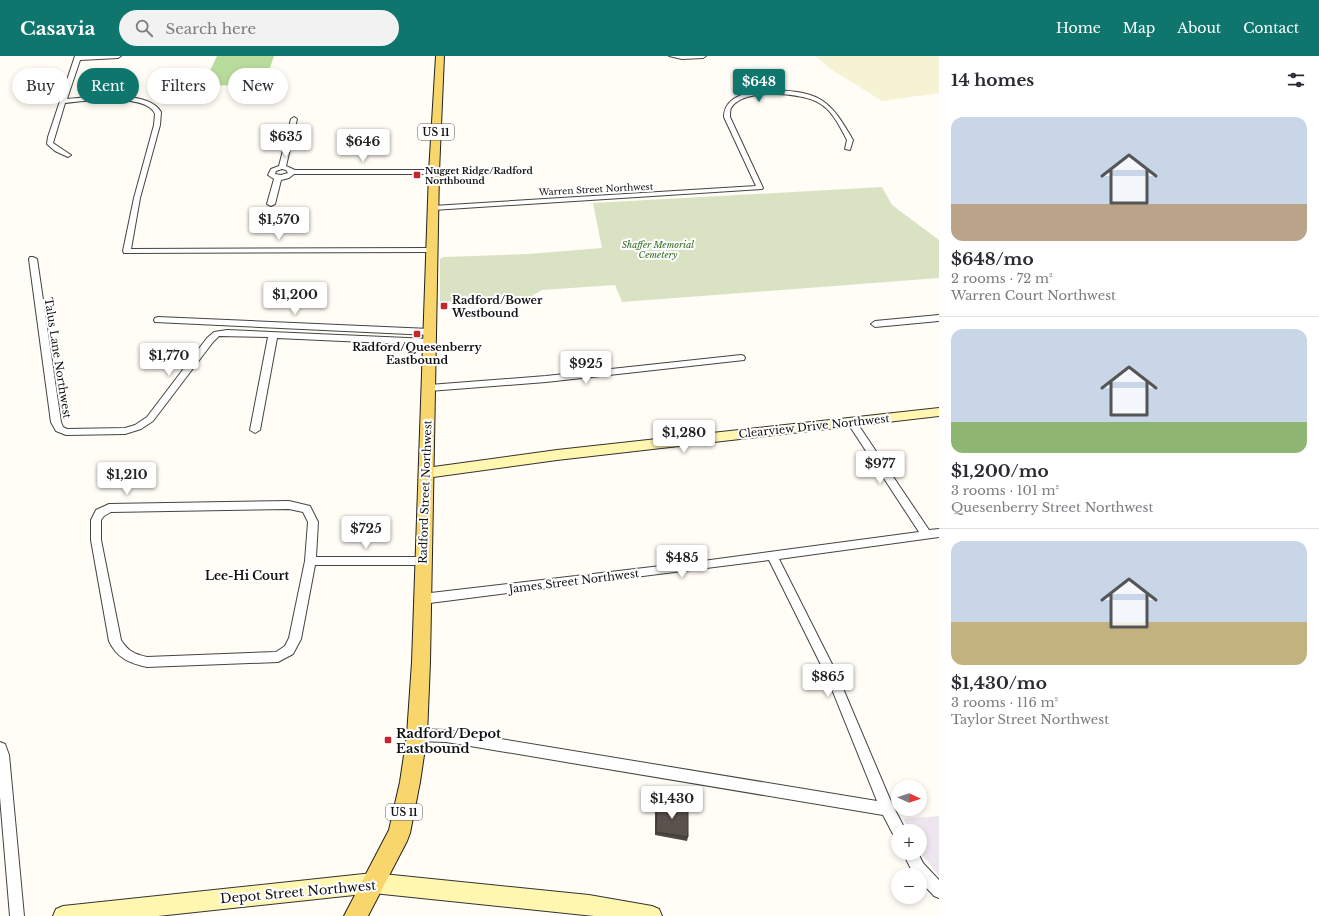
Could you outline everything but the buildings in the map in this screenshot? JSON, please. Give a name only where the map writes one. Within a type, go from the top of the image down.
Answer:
[{"type":"main road","name":"Radford Street Northwest","points":[[356,916],[399,833],[418,734],[434,172],[440,56]]},
{"type":"street","points":[[69,82],[77,57],[118,56]]},
{"type":"street","points":[[672,56],[703,56]]},
{"type":"street","name":"Warren Street Northwest","points":[[433,208],[760,188],[727,117],[729,106],[734,100],[753,95],[782,93],[801,94],[820,100],[833,112],[841,123],[850,140],[848,149]]},
{"type":"street","points":[[69,101],[128,99],[150,104],[156,109],[159,116],[137,198],[127,251],[432,250]]},
{"type":"street","points":[[62,104],[50,137],[50,144],[57,150],[68,155]]},
{"type":"street","points":[[282,167],[294,119]]},
{"type":"street","points":[[292,172],[288,168],[282,167],[273,170],[270,173],[278,178],[286,177],[292,172],[434,172]]},
{"type":"street","points":[[271,204],[278,178]]},
{"type":"street","name":"Talus Lane Northwest","points":[[32,259],[56,422],[59,429],[66,432],[125,431],[138,427],[150,419],[210,340],[217,334],[430,337]]},
{"type":"street","points":[[875,324],[939,318]]},
{"type":"street","points":[[158,320],[362,330],[430,337]]},
{"type":"street","points":[[255,430],[273,335]]},
{"type":"street","points":[[428,388],[579,376],[741,358]]},
{"type":"street","name":"Clearview Drive Northwest","points":[[426,473],[557,455],[939,412]]},
{"type":"street","points":[[852,422],[927,535]]},
{"type":"street","points":[[289,504],[306,509],[313,522],[310,561],[295,639],[289,650],[278,657],[147,662],[130,658],[121,650],[115,641],[96,540],[96,520],[100,513],[108,508],[289,504]]},
{"type":"street","name":"James Street Northwest","points":[[422,599],[772,556],[939,533]]},
{"type":"street","points":[[772,556],[832,676],[887,809],[895,824]]},
{"type":"street","points":[[310,561],[423,561]]},
{"type":"street","points":[[418,734],[446,736],[887,809]]},
{"type":"street","points":[[0,748],[3,755],[17,916]]},
{"type":"street","points":[[914,860],[918,868],[939,891]]},
{"type":"street","name":"Depot Street Northwest","points":[[63,916],[373,883],[589,905],[652,916]]},
{"type":"shaded area","points":[[816,56],[939,56],[939,93],[882,101],[829,68]]},
{"type":"shaded area","points":[[939,816],[939,876],[926,860],[927,824],[906,824],[903,819]]},
{"type":"green space","points":[[217,56],[274,56],[270,68],[228,68],[228,85],[220,86],[220,68],[211,68]]},
{"type":"green space","name":"Shaffer Memorial Cemetery","points":[[882,187],[892,205],[939,240],[939,278],[622,302],[615,285],[542,290],[530,297],[440,302],[440,259],[443,257],[528,254],[602,248],[593,203]]},
{"type":"place","name":"Nugget Ridge/Radford Northbound","points":[[417,175]]},
{"type":"place","name":"Radford/Bower Westbound","points":[[444,306]]},
{"type":"place","name":"Radford/Quesenberry Eastbound","points":[[417,334]]},
{"type":"place","name":"Radford/Depot Eastbound","points":[[388,740]]},
{"type":"district","name":"Lee-Hi Court","points":[[247,575]]}]
